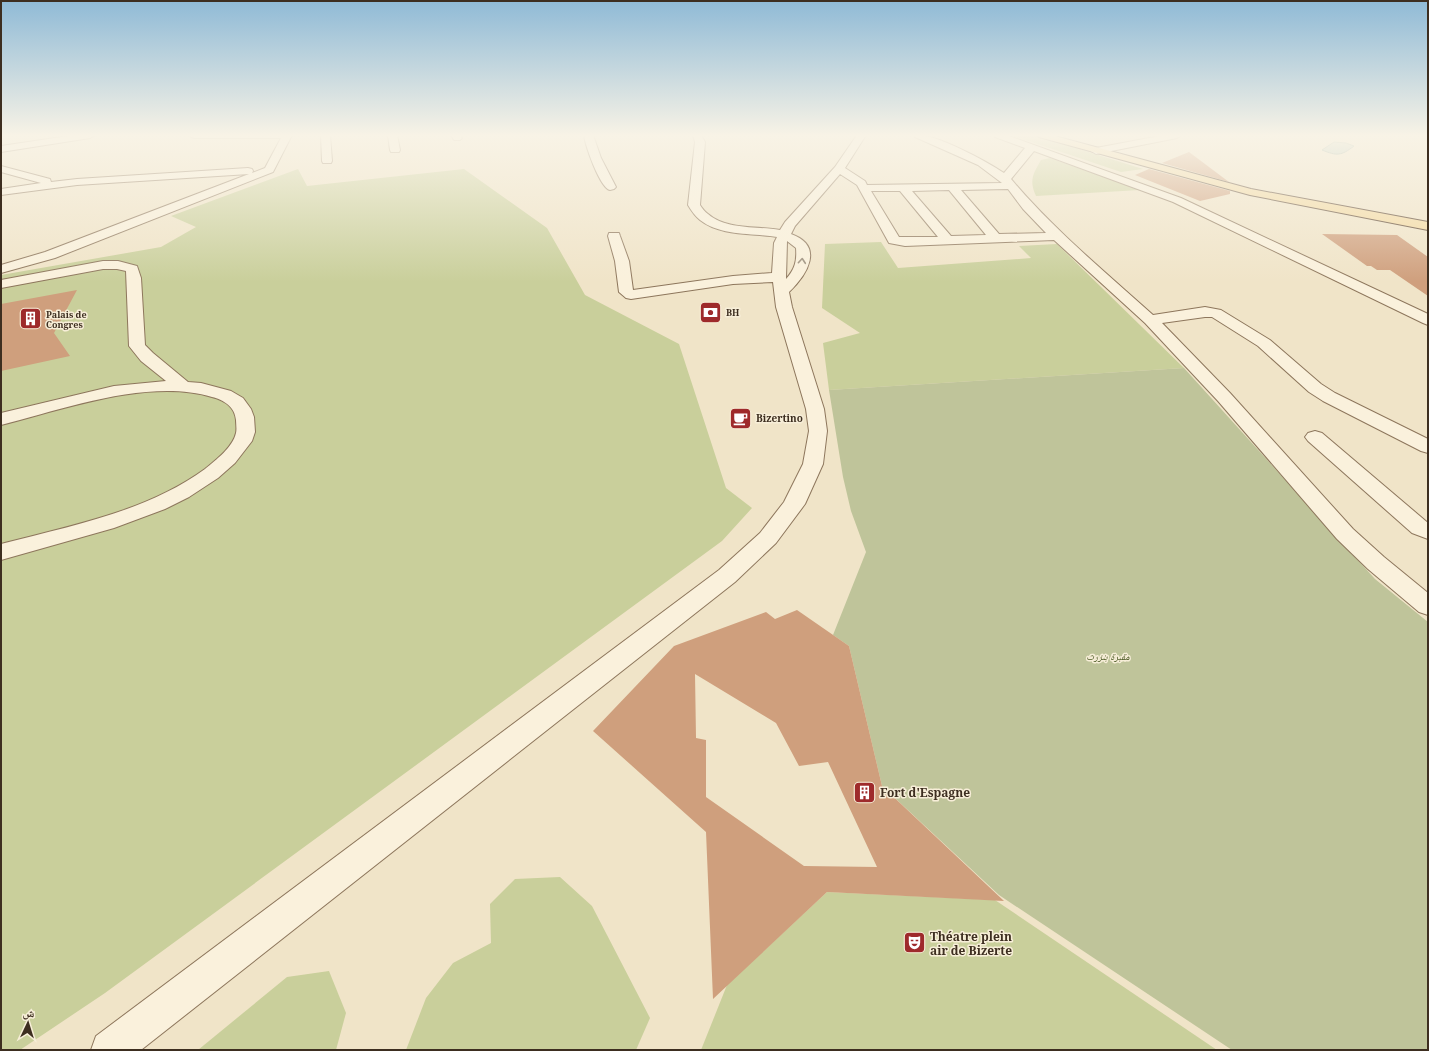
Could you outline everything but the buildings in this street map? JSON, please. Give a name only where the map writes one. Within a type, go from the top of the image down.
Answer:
[{"type":"main road","points":[[1220,184],[1250,192],[1428,226]]},
{"type":"street","points":[[1,192],[60,184]]},
{"type":"street","points":[[5,266],[50,255],[233,184]]},
{"type":"street","points":[[696,184],[694,205],[699,213],[706,219],[725,227],[783,234]]},
{"type":"street","points":[[110,1050],[727,576],[768,538],[794,504],[813,464],[818,431],[815,409],[795,343],[780,284],[780,243],[788,225],[826,184]]},
{"type":"street","points":[[862,184],[894,240],[905,242],[1057,236]]},
{"type":"street","points":[[865,188],[952,187],[985,184]]},
{"type":"street","points":[[1010,184],[1027,206],[1057,236],[1150,320],[1224,397],[1345,534],[1376,563],[1428,606]]},
{"type":"street","points":[[1133,184],[1177,200],[1428,320]]},
{"type":"street","points":[[952,187],[996,239]]},
{"type":"street","points":[[904,188],[947,240]]},
{"type":"street","points":[[614,236],[622,261],[626,292],[631,295],[733,280],[780,284]]},
{"type":"street","points":[[1,284],[103,265],[118,265],[132,269],[134,278],[137,346],[147,357],[182,385]]},
{"type":"street","points":[[1150,320],[1205,312],[1216,313],[1264,343],[1315,388],[1329,397],[1428,447]]},
{"type":"street","points":[[1,419],[106,394],[146,387],[182,385],[213,390],[234,399],[246,414],[245,433],[232,455],[205,478],[168,500],[121,518],[1,552]]},
{"type":"street","points":[[1315,437],[1420,528],[1428,532]]},
{"type":"green space","points":[[257,184],[306,184],[307,186],[325,184],[485,184],[547,228],[585,295],[679,344],[726,488],[752,508],[722,541],[105,993],[20,1050],[1,1050],[1,275],[161,247],[196,227],[171,216]]},
{"type":"green space","points":[[1033,184],[1123,184],[1140,190],[1036,196]]},
{"type":"green space","points":[[881,242],[898,268],[1031,258],[1019,246],[1057,244],[1184,368],[829,390],[823,343],[860,333],[822,308],[825,244]]},
{"type":"green space","name":"مقبرة بنزرت","points":[[1184,368],[1375,579],[1428,622],[1428,1050],[1232,1050],[999,895],[882,786],[849,646],[833,635],[866,552],[851,511],[843,477],[829,390]]},
{"type":"green space","points":[[560,877],[592,906],[650,1018],[636,1050],[406,1050],[426,998],[453,963],[491,943],[490,904],[515,879]]},
{"type":"green space","name":"Théatre plein air de Bizerte","points":[[827,892],[995,900],[1217,1050],[701,1050],[727,985]]},
{"type":"green space","points":[[329,971],[346,1013],[336,1050],[198,1050],[287,977]]},
{"type":"place","name":"BH","points":[[711,312]]},
{"type":"place","name":"Palais de Congres","points":[[31,319]]},
{"type":"place","name":"Bizertino","points":[[741,418]]},
{"type":"place","name":"Fort d'Espagne","points":[[865,792]]},
{"type":"place","name":"Théatre plein air de Bizerte","points":[[915,943]]}]
